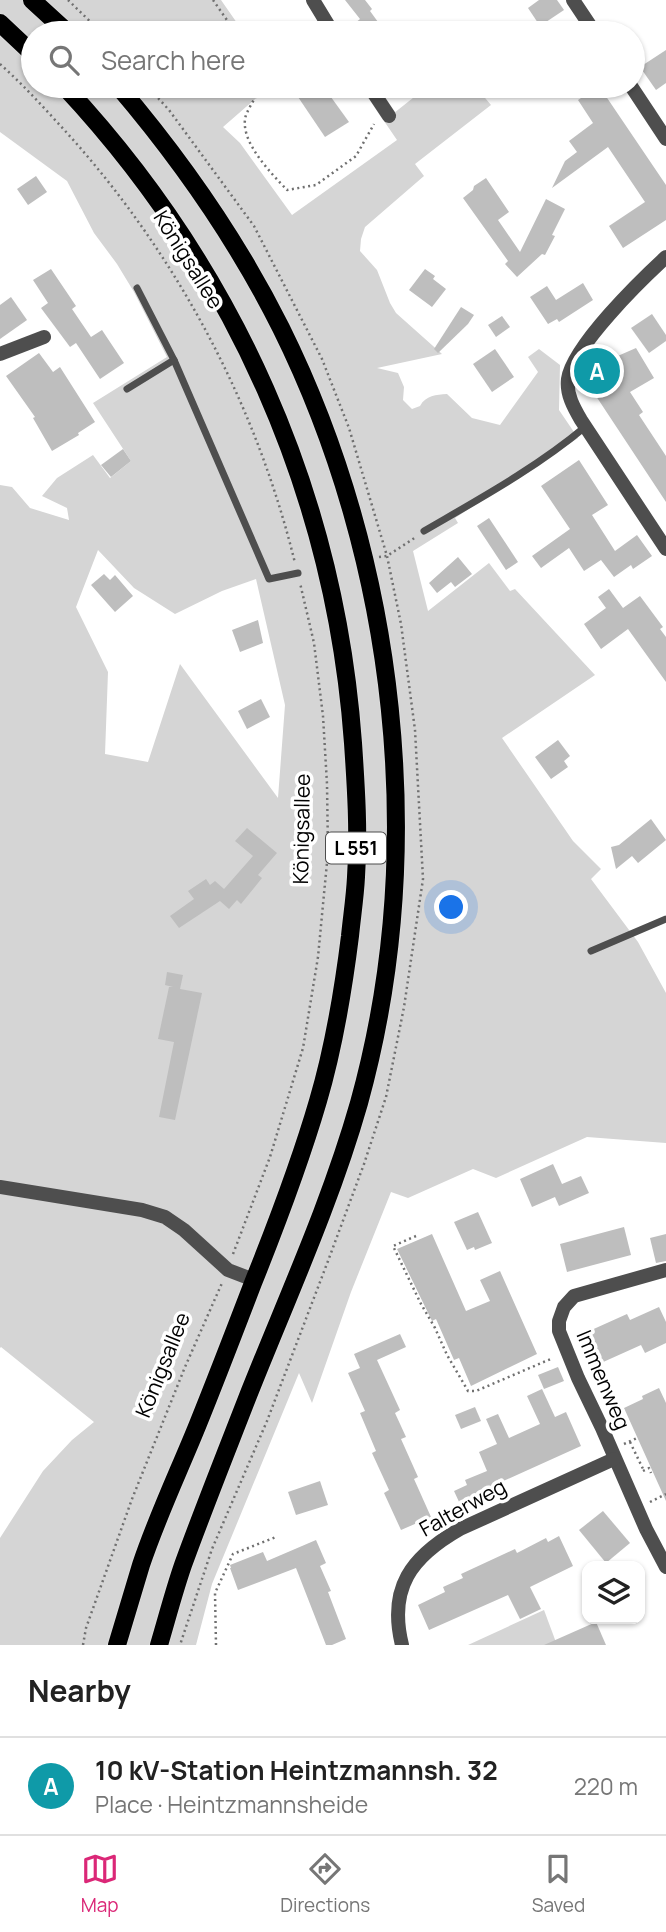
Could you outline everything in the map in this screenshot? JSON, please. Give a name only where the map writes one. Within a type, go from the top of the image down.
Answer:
[{"type":"main road","points":[[32,0],[55,21]]},
{"type":"main road","points":[[0,23],[21,43]]},
{"type":"main road","name":"Königsallee","points":[[74,98],[127,158],[163,206],[224,302],[271,400],[290,449],[326,565],[341,632],[350,701],[356,787],[356,875],[343,989],[320,1097],[299,1163],[213,1387],[155,1528],[117,1645]]},
{"type":"main road","name":"L 551","points":[[128,98],[158,134],[223,226],[282,330],[323,424],[365,559],[375,609],[393,734],[396,807],[395,880],[388,952],[378,1017],[359,1102],[325,1205],[183,1567],[159,1645]]},
{"type":"street","points":[[313,0],[326,21]]},
{"type":"street","points":[[573,0],[587,21]]},
{"type":"street","points":[[377,98],[389,116]]},
{"type":"street","points":[[639,98],[666,139]]},
{"type":"street","points":[[666,257],[610,314],[580,351],[567,382],[572,405],[666,549]]},
{"type":"street","points":[[0,354],[44,337]]},
{"type":"street","points":[[0,1187],[142,1210],[165,1217],[184,1230],[228,1270],[254,1280]]},
{"type":"street","name":"Immenweg","points":[[666,1270],[574,1296],[564,1307],[559,1321],[559,1331],[566,1352],[646,1530],[666,1567]]},
{"type":"street","name":"Falterweg","points":[[402,1645],[397,1611],[401,1587],[424,1553],[460,1529],[614,1459]]},
{"type":"lane","points":[[137,288],[174,360],[269,579],[298,573]]},
{"type":"lane","points":[[127,389],[174,360]]},
{"type":"lane","points":[[424,531],[501,486],[565,444],[586,426]]},
{"type":"lane","points":[[591,951],[666,919]]},
{"type":"path","points":[[68,0],[90,21]]},
{"type":"path","points":[[213,0],[228,21]]},
{"type":"path","name":"Königsallee","points":[[0,64],[21,83]]},
{"type":"path","name":"Königsallee","points":[[35,98],[87,154],[126,203],[161,254],[219,356],[247,419],[278,500],[314,643],[323,716],[327,784],[328,852],[318,957],[303,1048],[270,1157],[228,1270],[132,1499],[86,1628],[83,1645]]},
{"type":"path","points":[[158,98],[254,226],[322,359],[349,428],[387,556],[401,624],[415,730],[423,879],[404,1007],[386,1097],[364,1164],[267,1421],[212,1549],[180,1645]]},
{"type":"path","points":[[255,98],[246,115],[244,128],[252,147],[287,190],[316,185],[356,156],[375,125],[368,114]]},
{"type":"path","points":[[416,1236],[393,1246],[447,1355],[468,1391],[476,1391],[566,1352]]},
{"type":"path","points":[[630,1442],[644,1471]]},
{"type":"path","points":[[216,1645],[215,1593],[233,1554],[276,1537]]},
{"type":"shaded area","points":[[0,0],[221,0],[236,21],[21,21],[21,98],[256,98],[223,127],[240,143],[292,215],[397,140],[384,121],[413,98],[485,98],[491,105],[415,164],[424,176],[365,227],[360,251],[377,270],[396,313],[442,354],[377,368],[398,373],[404,387],[403,400],[412,409],[435,395],[447,394],[472,418],[500,425],[538,372],[528,357],[539,349],[560,365],[559,410],[578,438],[455,518],[458,523],[413,551],[428,611],[489,563],[510,591],[515,589],[595,675],[502,738],[573,841],[601,869],[591,879],[638,942],[666,993],[666,1143],[587,1137],[496,1178],[473,1169],[408,1198],[391,1192],[351,1292],[312,1403],[299,1373],[212,1584],[196,1645],[0,1645],[0,1538],[43,1471],[72,1440],[94,1422],[0,1348],[0,485],[12,487],[30,508],[69,520],[67,508],[42,496],[57,478],[93,455],[110,478],[131,461],[93,403],[167,357],[134,292],[94,233],[67,181],[0,132]],"holes":[[[98,550],[134,588],[175,614],[222,591],[256,579],[285,705],[278,798],[180,664],[148,762],[105,754],[108,672],[76,607]]]},
{"type":"shaded area","points":[[544,1610],[557,1645],[468,1645]]},
{"type":"building","points":[[345,0],[365,0],[377,21],[358,21],[360,19]]},
{"type":"building","points":[[539,0],[557,0],[564,10],[548,21],[537,21],[528,8]]},
{"type":"building","points":[[666,50],[666,83],[656,90],[645,74],[645,64]]},
{"type":"building","points":[[299,98],[332,98],[349,122],[325,137]]},
{"type":"building","points":[[607,98],[666,185],[666,220],[623,248],[609,226],[645,202],[608,147],[552,188],[565,161],[577,152],[569,141],[593,123],[578,100]]},
{"type":"building","points":[[36,176],[47,192],[28,205],[17,189]]},
{"type":"building","points":[[486,178],[509,212],[498,220],[520,252],[546,199],[565,209],[545,255],[542,254],[517,277],[505,264],[508,261],[463,198]]},
{"type":"building","points":[[51,269],[76,306],[72,309],[91,337],[102,330],[124,363],[100,379],[76,343],[70,347],[41,308],[48,303],[33,280]]},
{"type":"building","points":[[425,269],[446,289],[432,307],[409,290]]},
{"type":"building","points":[[583,283],[593,300],[559,322],[557,319],[548,324],[530,297],[547,286],[556,300]]},
{"type":"building","points":[[11,297],[27,320],[0,339],[0,305]]},
{"type":"building","points":[[461,307],[474,315],[438,353],[434,349]]},
{"type":"building","points":[[652,314],[666,335],[666,341],[649,353],[631,328]]},
{"type":"building","points":[[502,316],[510,327],[496,337],[488,325]]},
{"type":"building","points":[[636,348],[654,378],[630,392],[643,412],[639,415],[666,456],[666,502],[594,393],[603,388],[592,370]]},
{"type":"building","points":[[495,349],[514,377],[492,392],[473,364]]},
{"type":"building","points":[[39,353],[53,372],[60,367],[95,422],[52,451],[33,418],[35,417],[6,376]]},
{"type":"building","points":[[123,449],[131,461],[111,477],[101,465]]},
{"type":"building","points":[[579,460],[608,505],[592,515],[615,551],[637,535],[652,556],[633,569],[631,565],[614,577],[601,560],[584,571],[569,548],[541,568],[532,556],[570,529],[541,486]]},
{"type":"building","points":[[489,518],[518,562],[506,570],[477,526]]},
{"type":"building","points":[[458,557],[472,574],[455,587],[451,582],[437,593],[429,583]]},
{"type":"building","points":[[104,574],[110,580],[115,575],[133,596],[115,612],[91,585]]},
{"type":"building","points":[[609,589],[623,608],[640,596],[663,627],[660,629],[666,637],[666,682],[628,629],[601,649],[584,624],[606,608],[598,597]]},
{"type":"building","points":[[258,620],[263,643],[240,652],[232,630]]},
{"type":"building","points":[[261,699],[270,717],[247,729],[238,711]]},
{"type":"building","points":[[558,740],[570,756],[564,761],[568,767],[551,779],[535,757]]},
{"type":"building","points":[[651,819],[666,840],[638,863],[632,856],[616,869],[611,847],[619,845]]},
{"type":"building","points":[[247,828],[277,853],[258,875],[262,878],[241,904],[237,900],[229,909],[220,901],[179,928],[170,916],[194,899],[188,891],[206,879],[210,885],[215,881],[224,889],[253,856],[235,841]]},
{"type":"building","points":[[167,972],[183,975],[180,989],[202,993],[175,1120],[159,1117],[174,1042],[158,1039],[169,987],[173,987],[165,985]]},
{"type":"building","points":[[553,1164],[562,1184],[581,1176],[589,1193],[559,1206],[555,1197],[532,1207],[520,1179]]},
{"type":"building","points":[[478,1212],[492,1243],[475,1250],[474,1247],[467,1250],[454,1222]]},
{"type":"building","points":[[624,1227],[631,1255],[567,1272],[560,1244]]},
{"type":"building","points":[[432,1234],[466,1311],[490,1301],[480,1280],[500,1271],[537,1354],[471,1386],[459,1358],[454,1360],[436,1319],[432,1321],[397,1249]]},
{"type":"building","points":[[666,1234],[666,1261],[656,1263],[650,1238]]},
{"type":"building","points":[[659,1307],[666,1322],[666,1343],[645,1353],[641,1345],[601,1363],[587,1332],[627,1314],[630,1320]]},
{"type":"building","points":[[400,1334],[406,1347],[377,1360],[400,1410],[395,1413],[406,1437],[401,1439],[418,1477],[414,1479],[431,1517],[401,1530],[384,1493],[389,1490],[372,1453],[376,1451],[360,1413],[365,1411],[348,1373],[360,1368],[354,1354]]},
{"type":"building","points":[[558,1367],[564,1381],[544,1389],[538,1375]]},
{"type":"building","points":[[659,1388],[666,1403],[666,1501],[624,1408]]},
{"type":"building","points":[[542,1389],[555,1417],[566,1412],[581,1446],[479,1492],[481,1495],[460,1504],[454,1491],[467,1485],[465,1480],[487,1471],[479,1452],[497,1444],[486,1419],[498,1414],[509,1438],[540,1424],[527,1396]]},
{"type":"building","points":[[475,1407],[481,1421],[461,1429],[455,1415]]},
{"type":"building","points":[[320,1481],[328,1505],[296,1515],[288,1492]]},
{"type":"building","points":[[603,1511],[630,1543],[608,1561],[604,1561],[579,1530]]},
{"type":"building","points":[[559,1536],[573,1566],[530,1587],[541,1609],[520,1619],[508,1595],[429,1630],[418,1605],[445,1592],[443,1587],[463,1578],[461,1574],[515,1549],[517,1553],[546,1538],[548,1542]]},
{"type":"building","points":[[316,1540],[326,1563],[320,1566],[346,1639],[332,1645],[326,1645],[296,1568],[238,1590],[230,1568],[230,1565],[263,1552],[267,1561]]},
{"type":"building","points":[[597,1624],[606,1645],[544,1645]]},
{"type":"place","name":"10 kV-Station Heintzmannsh. 32","points":[[597,371]]}]
